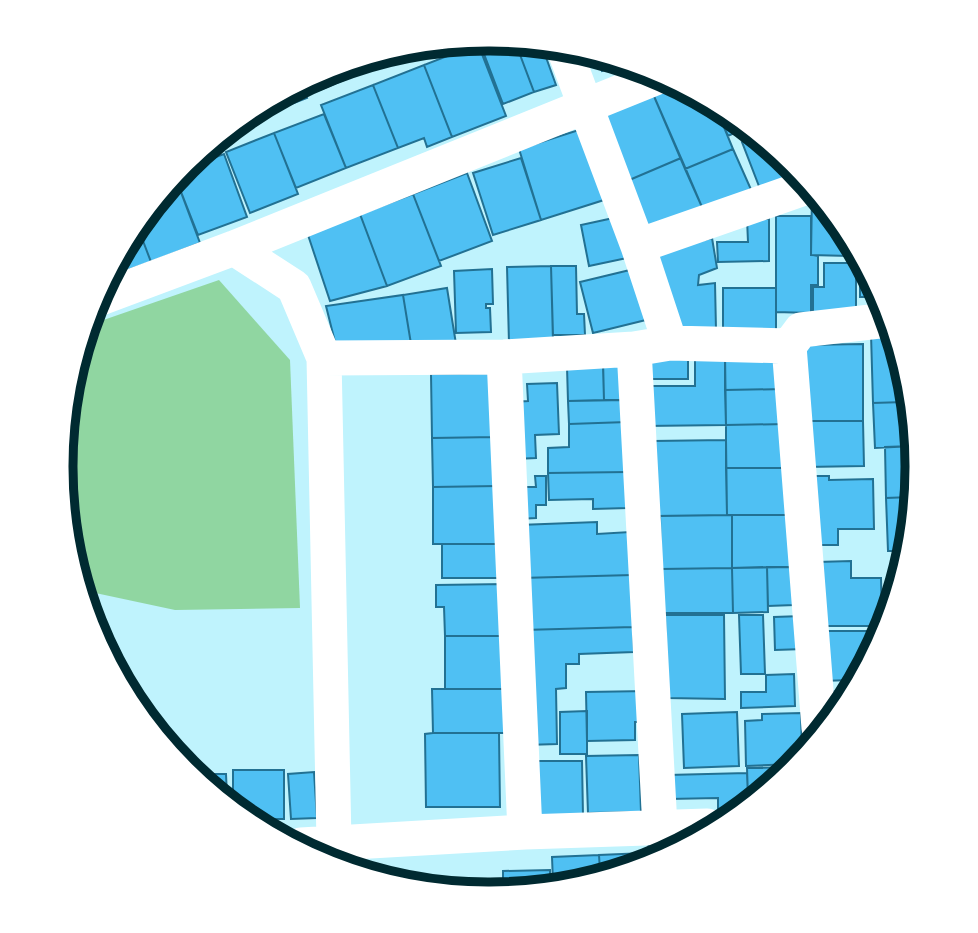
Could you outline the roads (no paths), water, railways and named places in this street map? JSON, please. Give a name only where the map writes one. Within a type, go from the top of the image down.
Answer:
[{"type":"street","points":[[568,59],[638,246],[670,343]]},
{"type":"street","points":[[111,294],[234,248],[647,82]]},
{"type":"street","points":[[638,246],[800,190]]},
{"type":"street","points":[[234,248],[294,287],[324,358],[317,844],[525,832],[698,826]]},
{"type":"street","points":[[818,721],[789,346],[801,330],[878,321]]},
{"type":"street","points":[[324,358],[504,357],[634,349],[670,343],[789,346]]},
{"type":"street","points":[[634,349],[660,827]]},
{"type":"street","points":[[504,357],[525,832]]}]
